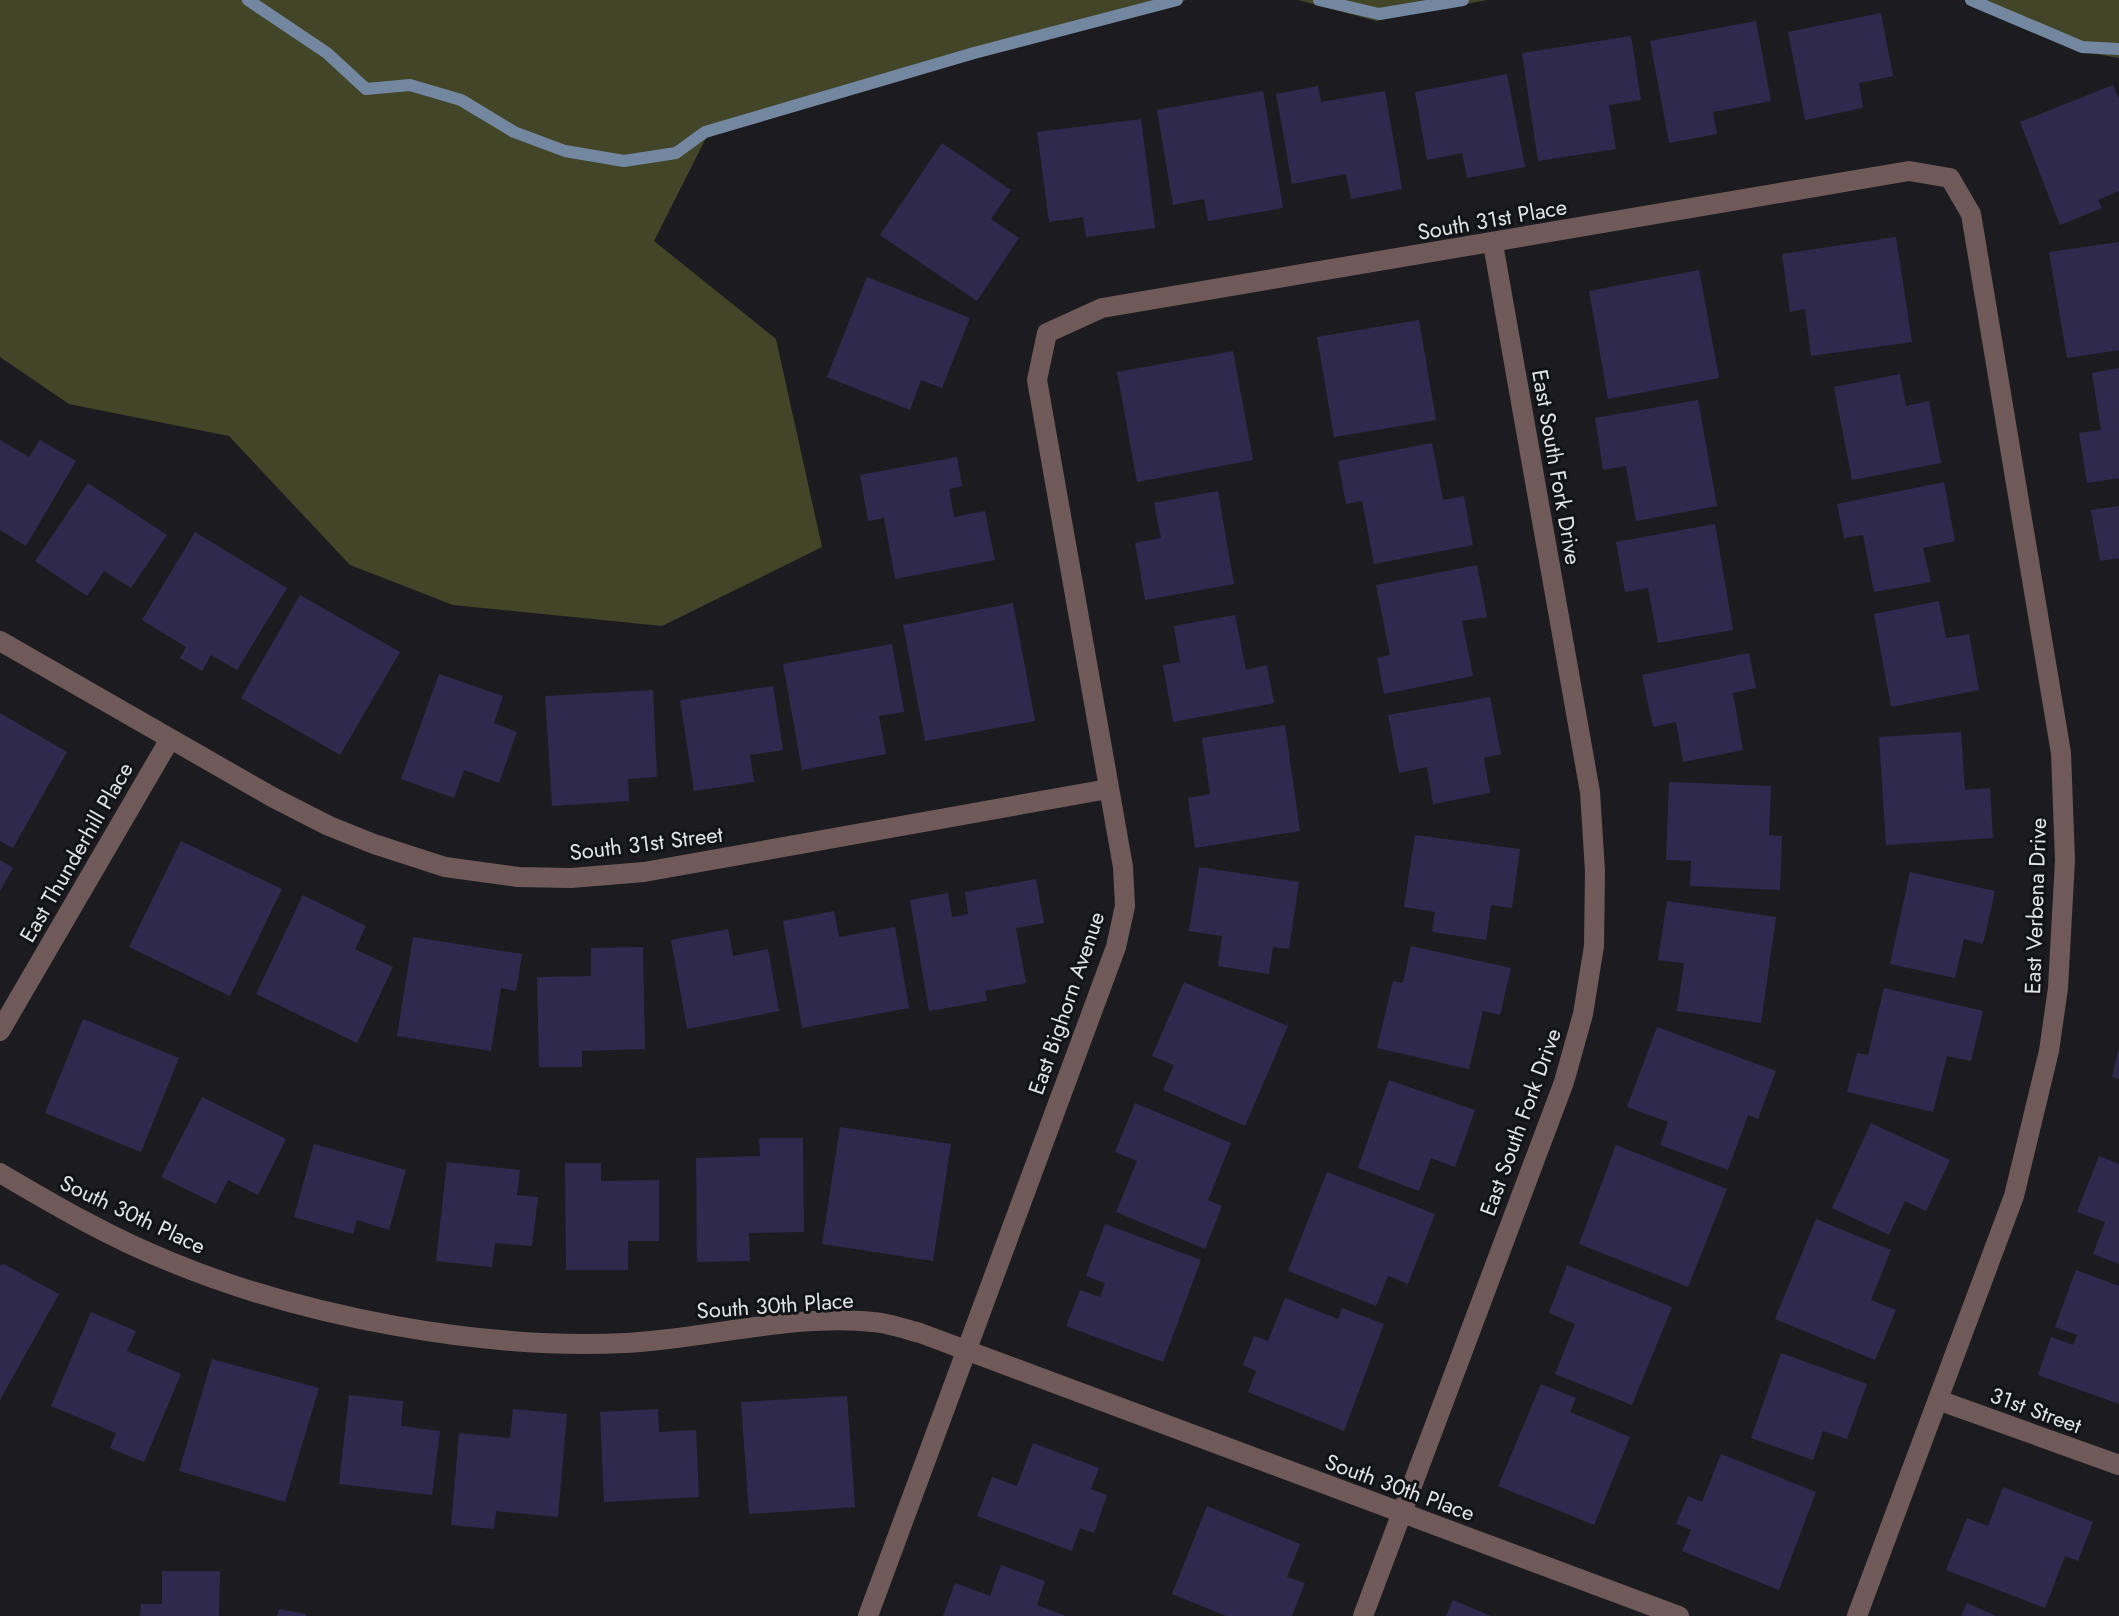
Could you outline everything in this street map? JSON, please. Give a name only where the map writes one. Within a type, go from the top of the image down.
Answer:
[{"type":"street","name":"South 31st Place","points":[[1047,333],[1102,308],[1909,171],[1950,178]]},
{"type":"street","name":"East Verbena Drive","points":[[1857,1616],[2014,1196],[2034,1122],[2058,988],[2065,860],[2061,753],[1971,214],[1950,178]]},
{"type":"street","name":"East South Fork Drive","points":[[1363,1616],[1564,1082],[1583,1014],[1594,946],[1595,871],[1583,740],[1493,244]]},
{"type":"street","name":"East Bighorn Avenue","points":[[868,1616],[1116,947],[1125,906],[1123,867],[1037,380],[1047,333]]},
{"type":"street","name":"South 31st Street","points":[[0,641],[329,826],[445,867],[518,877],[571,878],[644,872],[1108,789]]},
{"type":"street","name":"East Thunderhill Place","points":[[0,1031],[170,739]]},
{"type":"street","name":"South 30th Place","points":[[0,1173],[108,1234],[171,1263],[235,1286],[382,1323],[520,1341],[626,1343],[790,1324],[873,1322],[966,1350],[1679,1616]]},
{"type":"street","name":"31st Street","points":[[1938,1400],[2119,1465]]},
{"type":"green space","points":[[0,0],[1187,0],[948,63],[706,138],[654,241],[776,339],[822,547],[662,626],[453,605],[350,565],[229,436],[69,404],[0,357]]},
{"type":"green space","points":[[1298,0],[1487,0],[1376,21]]},
{"type":"green space","points":[[1965,0],[2119,0],[2119,58],[2090,53]]},
{"type":"building","points":[[1881,13],[1893,76],[1859,83],[1863,108],[1805,120],[1788,32]]},
{"type":"building","points":[[1756,21],[1771,101],[1713,112],[1717,134],[1669,143],[1650,41]]},
{"type":"building","points":[[1631,36],[1641,100],[1609,105],[1616,149],[1538,161],[1522,53]]},
{"type":"building","points":[[1507,74],[1525,167],[1467,178],[1462,153],[1427,160],[1415,92]]},
{"type":"building","points":[[2113,85],[2119,99],[2119,191],[2098,200],[2102,208],[2060,225],[2020,122]]},
{"type":"building","points":[[1318,86],[1321,102],[1385,91],[1402,189],[1351,199],[1346,174],[1292,184],[1276,94]]},
{"type":"building","points":[[1263,91],[1283,208],[1208,221],[1204,199],[1173,205],[1157,110]]},
{"type":"building","points":[[1141,119],[1155,228],[1086,237],[1083,217],[1049,222],[1037,132]]},
{"type":"building","points":[[942,143],[1011,190],[991,219],[1019,238],[977,301],[880,235]]},
{"type":"building","points":[[1896,237],[1912,342],[1811,356],[1805,309],[1790,312],[1782,254]]},
{"type":"building","points":[[2119,242],[2119,350],[2067,358],[2049,252]]},
{"type":"building","points":[[1699,270],[1719,378],[1608,399],[1589,291]]},
{"type":"building","points":[[867,277],[970,318],[942,388],[921,380],[910,410],[827,377]]},
{"type":"building","points":[[1419,320],[1436,420],[1334,437],[1317,337]]},
{"type":"building","points":[[1233,351],[1253,460],[1137,482],[1117,372]]},
{"type":"building","points":[[2119,368],[2119,478],[2087,483],[2079,433],[2101,430],[2092,373]]},
{"type":"building","points":[[1900,374],[1906,406],[1929,401],[1941,463],[1852,480],[1834,387]]},
{"type":"building","points":[[1698,400],[1717,506],[1636,521],[1626,466],[1603,470],[1595,418]]},
{"type":"building","points":[[0,440],[29,457],[40,440],[76,461],[26,546],[0,530]]},
{"type":"building","points":[[1432,443],[1443,500],[1464,496],[1473,545],[1374,564],[1362,501],[1346,504],[1338,461]]},
{"type":"building","points":[[957,457],[962,486],[949,489],[954,517],[985,511],[995,560],[895,579],[884,518],[868,521],[860,475]]},
{"type":"building","points":[[1944,482],[1955,541],[1923,548],[1931,582],[1874,592],[1863,535],[1844,538],[1837,504]]},
{"type":"building","points":[[88,483],[167,535],[131,588],[104,571],[87,596],[35,561]]},
{"type":"building","points":[[1218,491],[1234,584],[1145,600],[1135,543],[1161,538],[1154,503]]},
{"type":"building","points":[[2119,506],[2119,558],[2100,561],[2091,510]]},
{"type":"building","points":[[1715,524],[1733,630],[1658,643],[1648,588],[1625,592],[1616,542]]},
{"type":"building","points":[[195,532],[287,588],[237,670],[211,655],[202,671],[180,658],[186,647],[142,620]]},
{"type":"building","points":[[1477,565],[1487,617],[1462,621],[1473,676],[1384,694],[1377,658],[1390,655],[1376,585]]},
{"type":"building","points":[[300,595],[400,652],[340,755],[241,698]]},
{"type":"building","points":[[1939,601],[1946,638],[1969,634],[1979,690],[1891,707],[1874,614]]},
{"type":"building","points":[[1013,603],[1035,721],[925,741],[903,625]]},
{"type":"building","points":[[1235,615],[1246,670],[1267,665],[1274,703],[1173,722],[1163,665],[1180,662],[1174,626]]},
{"type":"building","points":[[892,644],[904,712],[879,716],[886,754],[802,770],[783,664]]},
{"type":"building","points":[[1749,653],[1756,688],[1733,693],[1743,750],[1683,762],[1676,722],[1653,727],[1642,675]]},
{"type":"building","points":[[439,674],[503,696],[494,723],[517,732],[499,783],[464,770],[454,798],[401,779]]},
{"type":"building","points":[[773,686],[783,750],[750,755],[754,782],[694,791],[680,700]]},
{"type":"building","points":[[653,690],[657,777],[628,779],[629,801],[552,806],[545,696]]},
{"type":"building","points":[[1490,697],[1501,754],[1484,758],[1490,793],[1433,804],[1427,767],[1399,773],[1388,715]]},
{"type":"building","points":[[0,713],[67,752],[13,848],[0,841]]},
{"type":"building","points":[[1285,725],[1300,831],[1195,848],[1188,798],[1210,794],[1202,738]]},
{"type":"building","points":[[1961,732],[1965,790],[1990,788],[1993,838],[1886,845],[1879,737]]},
{"type":"building","points":[[1669,782],[1771,786],[1769,835],[1782,836],[1780,890],[1690,886],[1691,861],[1666,860]]},
{"type":"building","points":[[1415,835],[1520,849],[1512,908],[1491,905],[1486,940],[1432,932],[1435,912],[1404,907]]},
{"type":"building","points":[[181,841],[282,889],[230,996],[129,947]]},
{"type":"building","points":[[0,860],[13,868],[0,891]]},
{"type":"building","points":[[1199,867],[1299,882],[1289,949],[1273,947],[1269,974],[1218,966],[1222,936],[1189,931]]},
{"type":"building","points":[[1910,872],[1995,891],[1983,944],[1964,939],[1955,978],[1890,964]]},
{"type":"building","points":[[1036,879],[1044,923],[1016,928],[1026,983],[985,991],[987,1001],[929,1011],[910,900],[948,893],[952,917],[968,914],[965,892]]},
{"type":"building","points":[[303,895],[366,926],[355,949],[393,967],[357,1043],[256,994]]},
{"type":"building","points":[[1667,901],[1776,917],[1761,1023],[1677,1011],[1684,963],[1658,960]]},
{"type":"building","points":[[834,911],[839,937],[895,927],[909,1008],[802,1028],[783,921]]},
{"type":"building","points":[[728,929],[733,956],[768,949],[779,1011],[687,1029],[671,940]]},
{"type":"building","points":[[413,937],[522,954],[516,991],[501,988],[491,1051],[397,1036]]},
{"type":"building","points":[[1411,946],[1511,968],[1500,1015],[1483,1011],[1469,1069],[1377,1048],[1393,981],[1403,983]]},
{"type":"building","points":[[643,947],[645,1049],[582,1051],[582,1067],[539,1067],[537,977],[591,976],[591,948]]},
{"type":"building","points":[[1184,982],[1288,1026],[1245,1126],[1163,1090],[1174,1065],[1152,1056]]},
{"type":"building","points":[[1884,988],[1983,1011],[1971,1061],[1947,1056],[1933,1112],[1847,1092],[1857,1053],[1868,1055]]},
{"type":"building","points":[[83,1019],[179,1058],[141,1152],[45,1113]]},
{"type":"building","points":[[1657,1027],[1776,1071],[1758,1119],[1748,1115],[1728,1170],[1660,1145],[1668,1122],[1627,1107]]},
{"type":"building","points":[[2119,1051],[2119,1079],[2112,1077]]},
{"type":"building","points":[[1389,1080],[1475,1110],[1455,1167],[1431,1158],[1419,1191],[1358,1168]]},
{"type":"building","points":[[202,1097],[286,1139],[258,1195],[228,1180],[216,1204],[161,1177]]},
{"type":"building","points":[[1135,1103],[1231,1143],[1208,1200],[1222,1206],[1205,1249],[1116,1212],[1137,1161],[1115,1152]]},
{"type":"building","points":[[1871,1123],[1950,1160],[1926,1211],[1905,1201],[1889,1235],[1832,1208]]},
{"type":"building","points":[[840,1127],[951,1144],[933,1261],[822,1244]]},
{"type":"building","points":[[759,1138],[803,1138],[804,1232],[749,1233],[750,1261],[697,1262],[696,1158],[760,1156]]},
{"type":"building","points":[[314,1144],[406,1170],[389,1230],[357,1220],[353,1234],[294,1217]]},
{"type":"building","points":[[1616,1145],[1727,1189],[1688,1287],[1579,1244]]},
{"type":"building","points":[[2099,1156],[2119,1164],[2119,1264],[2093,1254],[2105,1222],[2077,1212]]},
{"type":"building","points":[[447,1162],[520,1170],[517,1195],[538,1197],[532,1246],[495,1243],[492,1267],[436,1261]]},
{"type":"building","points":[[565,1163],[601,1163],[601,1181],[659,1180],[659,1241],[628,1241],[628,1270],[566,1270]]},
{"type":"building","points":[[1327,1172],[1435,1214],[1408,1284],[1388,1276],[1376,1306],[1288,1271]]},
{"type":"building","points":[[1816,1219],[1891,1250],[1871,1300],[1896,1310],[1875,1360],[1775,1319]]},
{"type":"building","points":[[1105,1224],[1201,1260],[1163,1362],[1066,1326],[1080,1290],[1100,1297],[1105,1283],[1086,1276]]},
{"type":"building","points":[[4,1264],[59,1294],[0,1400],[0,1265]]},
{"type":"building","points":[[1567,1265],[1672,1307],[1632,1405],[1555,1374],[1575,1324],[1549,1313]]},
{"type":"building","points":[[2076,1270],[2119,1286],[2119,1404],[2038,1375],[2051,1337],[2073,1345],[2077,1335],[2055,1327]]},
{"type":"building","points":[[1285,1298],[1338,1319],[1342,1308],[1384,1324],[1344,1431],[1248,1392],[1256,1371],[1243,1365],[1254,1336],[1268,1341]]},
{"type":"building","points":[[91,1312],[136,1331],[127,1351],[181,1374],[144,1462],[110,1448],[116,1433],[51,1406]]},
{"type":"building","points":[[1781,1353],[1867,1384],[1847,1439],[1823,1431],[1813,1460],[1751,1438]]},
{"type":"building","points":[[212,1359],[319,1388],[285,1502],[179,1471]]},
{"type":"building","points":[[1541,1384],[1576,1398],[1570,1412],[1630,1437],[1594,1525],[1498,1486]]},
{"type":"building","points":[[349,1395],[403,1401],[401,1426],[440,1431],[432,1495],[339,1484]]},
{"type":"building","points":[[847,1396],[855,1507],[749,1514],[741,1402]]},
{"type":"building","points":[[513,1409],[567,1414],[558,1517],[496,1511],[494,1529],[451,1525],[459,1433],[510,1438]]},
{"type":"building","points":[[658,1409],[659,1432],[696,1430],[699,1497],[604,1502],[600,1412]]},
{"type":"building","points":[[1033,1443],[1099,1468],[1091,1489],[1107,1495],[1094,1533],[1080,1528],[1072,1551],[977,1516],[992,1477],[1017,1486]]},
{"type":"building","points":[[1721,1454],[1816,1492],[1779,1590],[1682,1551],[1691,1530],[1676,1524],[1688,1496],[1702,1502]]},
{"type":"building","points":[[2003,1487],[2093,1522],[2078,1561],[2065,1556],[2045,1608],[1946,1570],[1967,1518],[1988,1526]]},
{"type":"building","points":[[1207,1506],[1300,1544],[1287,1577],[1305,1583],[1292,1616],[1226,1616],[1172,1594]]},
{"type":"building","points":[[1001,1565],[1045,1581],[1037,1605],[1066,1616],[943,1616],[955,1583],[990,1596]]},
{"type":"building","points":[[162,1571],[220,1571],[219,1616],[140,1616],[141,1604],[162,1604]]},
{"type":"building","points":[[1453,1600],[1491,1616],[1446,1616]]},
{"type":"building","points":[[1967,1603],[1996,1616],[1961,1616]]},
{"type":"building","points":[[279,1609],[306,1614],[306,1616],[277,1616]]},
{"type":"waterway","points":[[248,0],[327,53],[366,89],[410,85],[461,100],[514,132],[565,151],[624,161],[676,153],[705,132],[974,53],[1177,0]]},
{"type":"waterway","points":[[1319,0],[1379,14],[1463,0]]},
{"type":"waterway","points":[[1971,0],[2082,47],[2119,49]]}]
